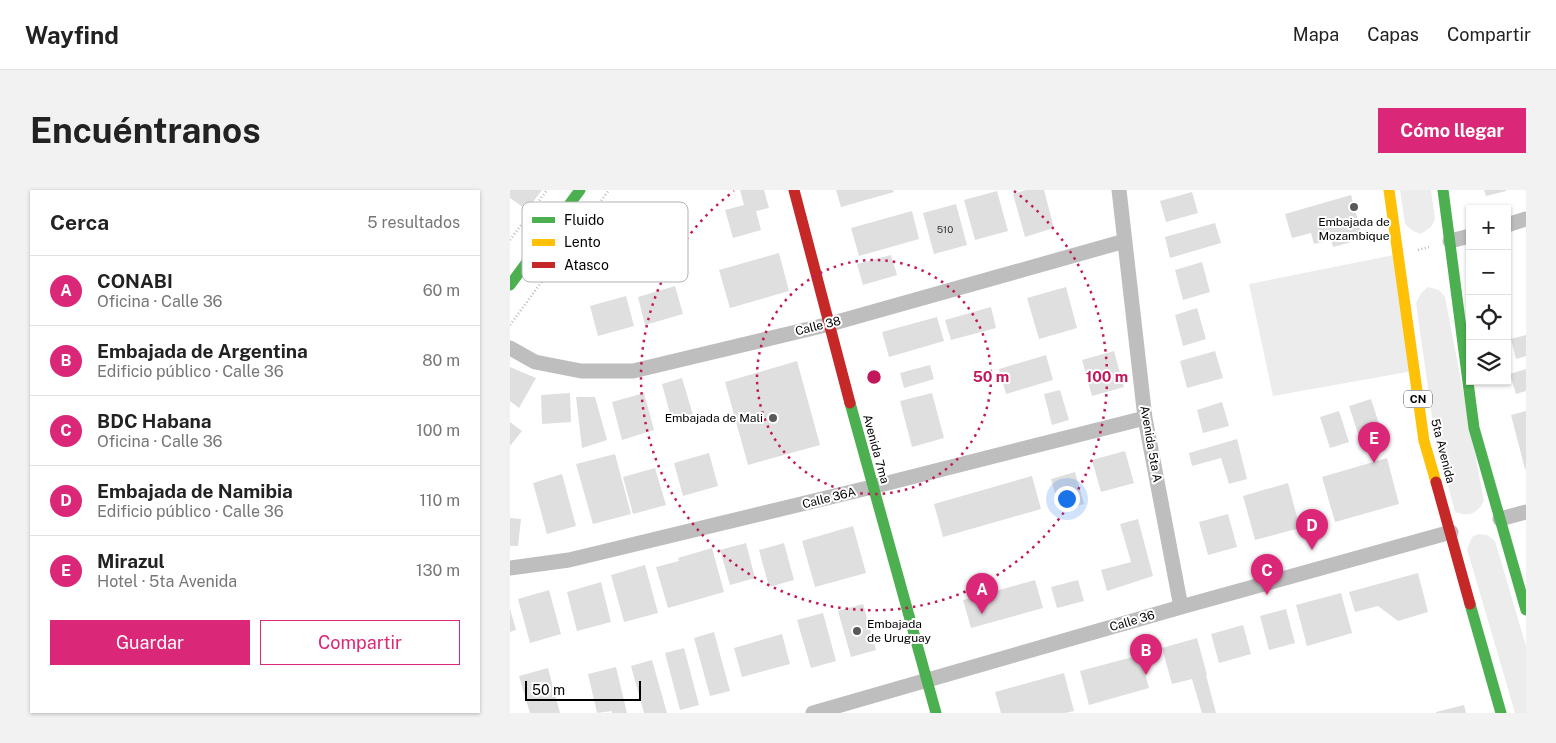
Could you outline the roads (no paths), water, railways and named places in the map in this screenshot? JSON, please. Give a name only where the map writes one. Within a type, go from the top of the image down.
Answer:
[{"type":"main road","points":[[571,202],[580,190]]},
{"type":"main road","name":"Avenida 7ma","points":[[794,190],[872,487],[936,713]]},
{"type":"main road","name":"5ta Avenida","points":[[1389,190],[1424,441],[1501,713]]},
{"type":"main road","points":[[1443,190],[1474,428],[1526,610]]},
{"type":"main road","points":[[510,285],[522,269]]},
{"type":"street","name":"Avenida 5ta A","points":[[1119,190],[1145,418],[1181,607]]},
{"type":"street","points":[[1511,224],[1526,219]]},
{"type":"street","points":[[1450,242],[1466,237]]},
{"type":"street","name":"Calle 38","points":[[510,348],[535,362],[581,371],[634,371],[830,324],[1125,241]]},
{"type":"street","name":"Calle 36A","points":[[510,568],[569,560],[872,487],[1145,418]]},
{"type":"street","points":[[1500,519],[1526,512]]},
{"type":"street","name":"Calle 36","points":[[813,713],[1181,607],[1451,532]]},
{"type":"place","name":"Embajada de Mozambique","points":[[1354,207]]},
{"type":"place","name":"Embajada de Mali","points":[[773,418]]},
{"type":"place","name":"Mirazul","points":[[1374,463]]},
{"type":"place","name":"Embajada de Namibia","points":[[1312,550]]},
{"type":"place","name":"BDC Habana","points":[[1267,595]]},
{"type":"place","name":"CONABI","points":[[982,614]]},
{"type":"place","name":"Embajada de Uruguay","points":[[857,631]]},
{"type":"place","name":"Embajada de Argentina","points":[[1146,675]]}]
